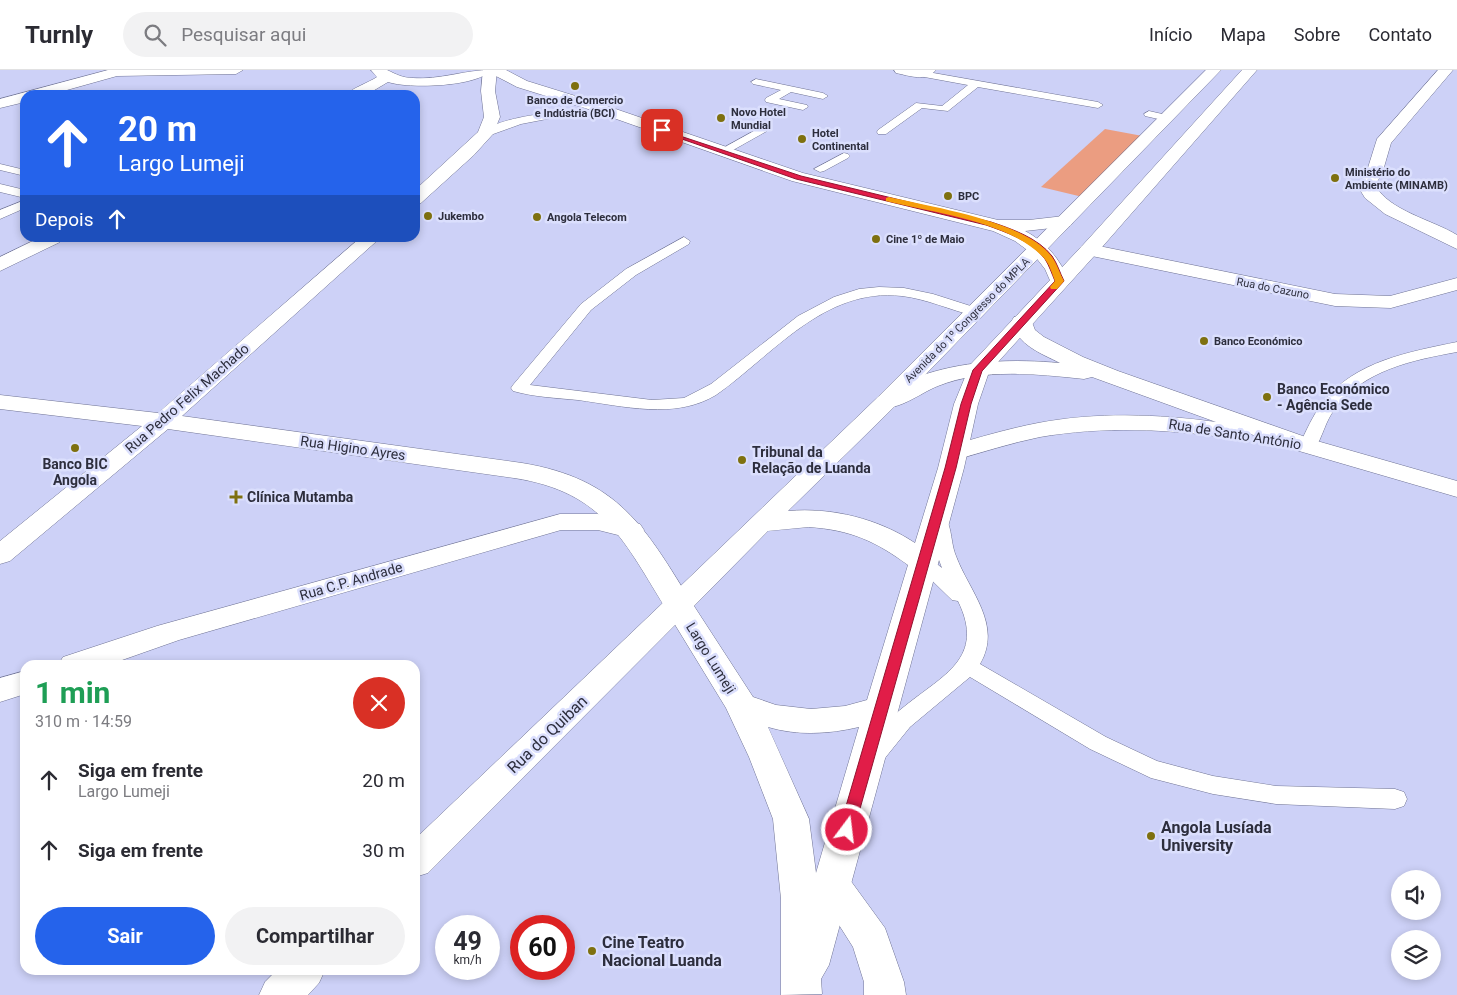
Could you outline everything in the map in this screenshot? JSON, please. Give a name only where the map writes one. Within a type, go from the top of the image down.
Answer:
[{"type":"street","points":[[49,90],[112,71],[236,70]]},
{"type":"street","points":[[365,90],[370,88],[378,72],[415,82],[435,82],[471,75],[484,70]]},
{"type":"street","points":[[420,195],[468,152],[485,134],[492,117],[488,90],[490,70]]},
{"type":"street","points":[[494,70],[522,84],[621,115],[722,152],[798,177],[988,223],[1019,235],[1039,248],[1048,258],[1060,281]]},
{"type":"street","points":[[901,70],[925,72]]},
{"type":"street","name":"Avenida do 1º Congresso do MPLA","points":[[759,525],[886,402],[1214,70]]},
{"type":"street","points":[[801,994],[880,708],[955,452],[966,404],[978,370],[1089,250],[1250,70]]},
{"type":"street","points":[[1446,70],[1383,142],[1374,174],[1366,185],[1373,198],[1382,205],[1440,232],[1457,243]]},
{"type":"street","points":[[0,104],[20,98]]},
{"type":"street","points":[[988,223],[1029,226],[1064,222]]},
{"type":"street","points":[[0,265],[45,242]]},
{"type":"street","name":"Rua Pedro Felix Machado","points":[[0,555],[163,421],[366,242]]},
{"type":"street","name":"Rua do Cazuno","points":[[1089,250],[1352,302],[1391,302],[1457,284]]},
{"type":"street","name":"Rua de Santo António","points":[[1022,322],[1025,332],[1036,342],[1075,362],[1110,376],[1308,446],[1457,489]]},
{"type":"street","name":"Rua de Santo António","points":[[886,402],[936,379],[978,370],[1049,369],[1110,376]]},
{"type":"street","name":"Rua Higino Ayres","points":[[0,402],[163,421],[549,476],[574,485],[605,505],[630,530],[670,592]]},
{"type":"street","name":"Rua de Santo António","points":[[955,452],[1049,428],[1127,422],[1163,422],[1199,426],[1308,446]]},
{"type":"street","points":[[670,592],[759,525],[772,522],[802,519],[833,521],[862,528],[890,540],[923,562]]},
{"type":"street","name":"Rua C.P. Andrade","points":[[89,660],[168,633],[560,522],[598,522],[630,530]]},
{"type":"street","name":"Largo Lumeji","points":[[670,592],[741,705],[756,712],[780,718],[813,721],[854,718],[880,708]]},
{"type":"street","name":"Rua do Quiban","points":[[420,857],[670,592]]},
{"type":"street","points":[[0,690],[20,684]]},
{"type":"street","points":[[741,705],[766,756],[791,819],[800,900],[801,994]]},
{"type":"street","points":[[832,884],[871,940],[884,982],[885,995]]},
{"type":"street","points":[[280,995],[300,975]]},
{"type":"lane","points":[[925,72],[976,84],[1098,105]]},
{"type":"lane","points":[[756,82],[823,96],[803,107],[776,110]]},
{"type":"lane","points":[[882,132],[920,106],[944,109],[976,84]]},
{"type":"lane","points":[[790,89],[770,100],[790,108]]},
{"type":"lane","points":[[485,134],[512,123],[544,116],[581,112],[621,115]]},
{"type":"lane","points":[[1148,114],[1167,118]]},
{"type":"lane","points":[[746,138],[749,127]]},
{"type":"lane","points":[[722,152],[763,129]]},
{"type":"lane","points":[[820,169],[844,156]]},
{"type":"lane","points":[[4,168],[20,163]]},
{"type":"lane","points":[[4,168],[20,172]]},
{"type":"lane","points":[[0,188],[20,193]]},
{"type":"lane","points":[[0,215],[20,206]]},
{"type":"lane","points":[[684,241],[631,272],[586,307],[519,388],[652,405],[692,401],[708,394],[788,330],[826,305],[844,298],[878,290],[897,291],[922,296],[975,312]]},
{"type":"lane","points":[[1308,446],[1328,406],[1346,386],[1367,373],[1394,362],[1457,348]]},
{"type":"lane","points":[[857,794],[878,750],[895,728],[913,711],[960,674],[979,646],[978,629],[972,609],[953,572],[940,539],[938,510]]},
{"type":"lane","points":[[923,562],[972,609]]},
{"type":"lane","points":[[880,708],[919,697],[960,674]]},
{"type":"lane","points":[[960,674],[1151,769],[1213,785],[1276,795],[1395,799]]},
{"type":"shaded area","points":[[1105,129],[1148,137],[1087,198],[1041,187]]},
{"type":"slow traffic","points":[[889,199],[988,223],[1019,235],[1039,248],[1053,265],[1060,281],[1054,287]]},
{"type":"place","name":"Banco de Comercio e Indústria (BCI)","points":[[575,86]]},
{"type":"place","name":"Novo Hotel Mundial","points":[[721,118]]},
{"type":"place","name":"Hotel Continental","points":[[802,139]]},
{"type":"place","name":"Ministério do Ambiente (MINAMB)","points":[[1335,178]]},
{"type":"place","name":"BPC","points":[[948,196]]},
{"type":"place","name":"Jukembo","points":[[428,216]]},
{"type":"place","name":"Angola Telecom","points":[[537,217]]},
{"type":"place","name":"Cine 1º de Maio","points":[[876,239]]},
{"type":"place","name":"Banco Económico","points":[[1204,341]]},
{"type":"place","name":"Banco Económico - Agência Sede","points":[[1267,397]]},
{"type":"place","name":"Banco BIC Angola","points":[[75,448]]},
{"type":"place","name":"Tribunal da Relação de Luanda","points":[[742,460]]},
{"type":"place","name":"Clínica Mutamba","points":[[236,497]]},
{"type":"place","name":"Angola Lusíada University","points":[[1151,836]]},
{"type":"place","name":"Cine Teatro Nacional Luanda","points":[[592,951]]},
{"type":"route","points":[[662,130],[798,177],[988,223],[1004,229],[1019,235],[1039,248],[1053,265],[1060,281],[978,370],[966,404],[951,468],[880,708],[847,830]]}]
